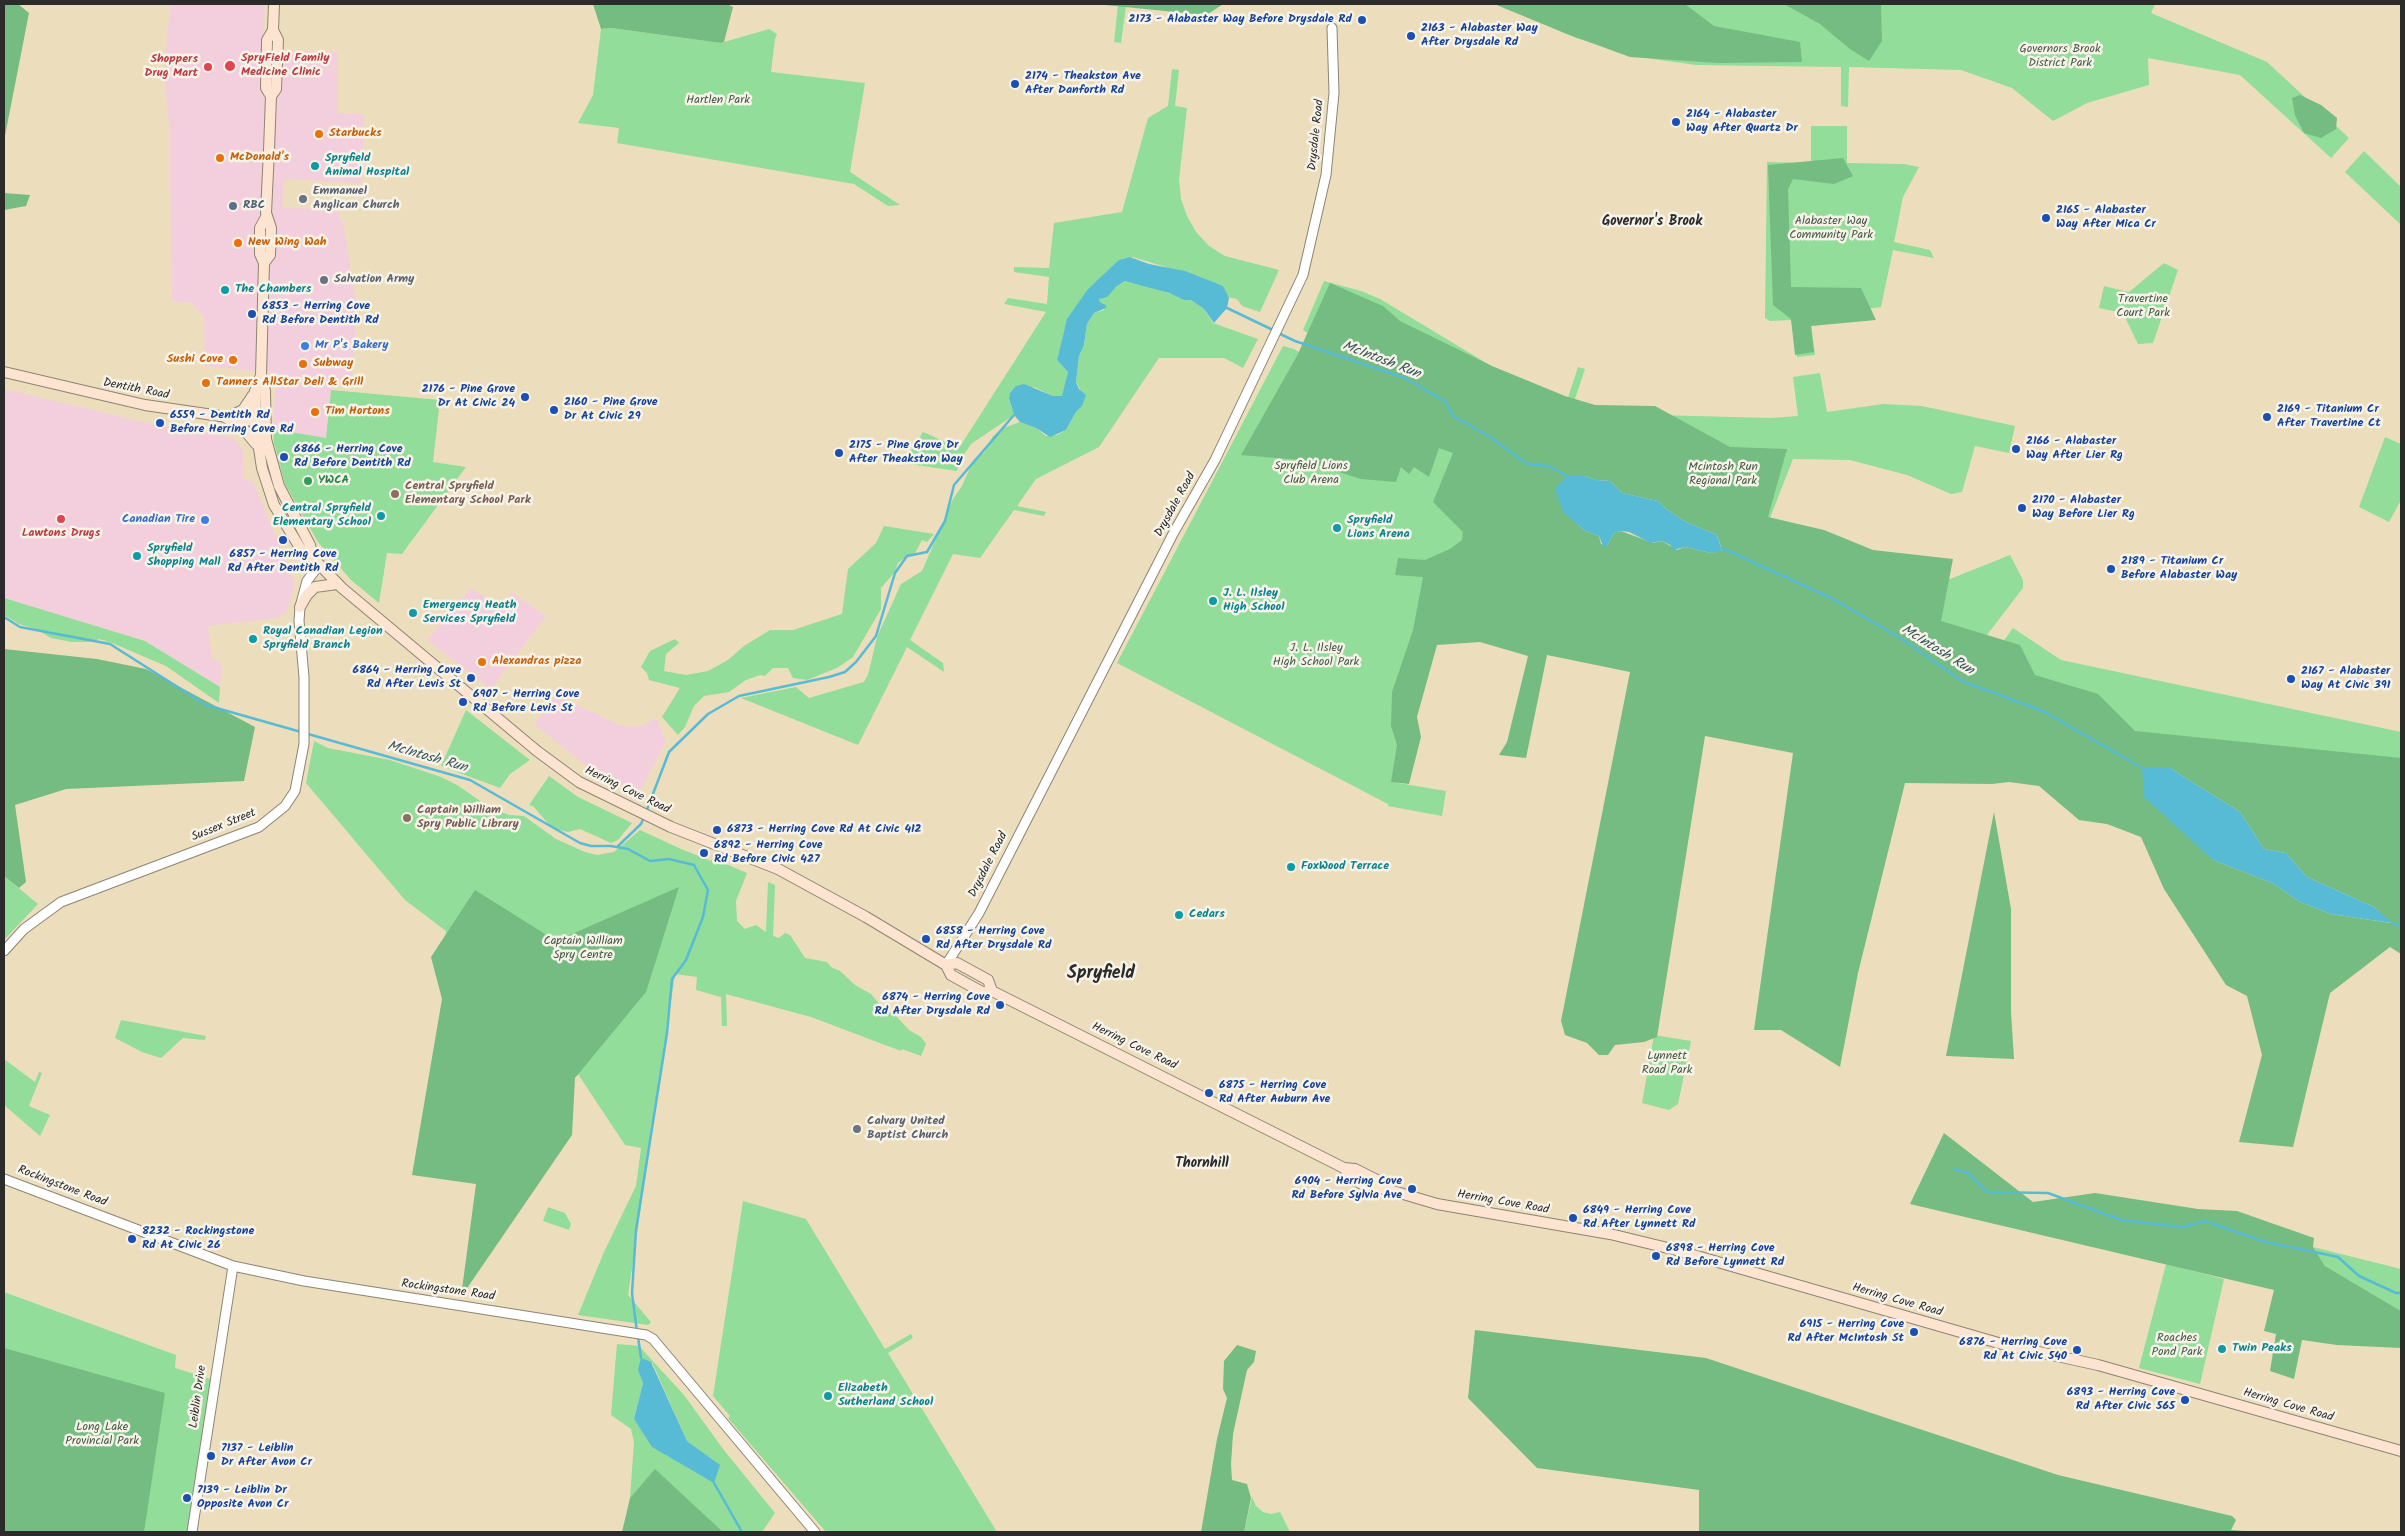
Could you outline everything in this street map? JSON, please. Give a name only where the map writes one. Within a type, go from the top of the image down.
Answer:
[{"type":"main road","name":"Herring Cove Road","points":[[274,4],[273,30],[278,40],[276,89],[271,96],[266,217],[260,228],[260,254],[264,263],[261,375],[265,390],[257,446],[274,505],[302,552],[316,562],[337,584],[537,750],[579,782],[620,804],[658,821],[778,870],[866,917],[946,965],[957,963],[988,980],[992,991],[1344,1168],[1350,1178],[1373,1190],[1383,1188],[1437,1204],[1610,1234],[1676,1250],[2002,1344],[2098,1365],[2401,1450]]},
{"type":"main road","name":"Dentith Road","points":[[4,372],[127,402],[260,422]]},
{"type":"main road","name":"Herring Cove Road","points":[[261,375],[254,391],[260,422],[273,468],[287,504],[310,545],[316,562]]},
{"type":"main road","points":[[225,418],[243,410],[252,399],[254,391]]},
{"type":"main road","points":[[225,418],[246,432],[257,446]]},
{"type":"main road","points":[[300,606],[307,595],[316,587],[337,584]]},
{"type":"street","name":"Drysdale Road","points":[[946,965],[979,913],[1174,532],[1215,460],[1303,275],[1326,175],[1334,93],[1332,28]]},
{"type":"street","name":"Sussex Street","points":[[4,951],[39,916],[69,898],[259,827],[281,810],[295,791],[304,740],[300,606],[306,580],[316,562]]},
{"type":"street","name":"Rockingstone Road","points":[[4,1178],[233,1266],[304,1281],[646,1335],[653,1339],[815,1532]]},
{"type":"street","name":"Leiblin Drive","points":[[192,1532],[233,1266]]},
{"type":"shaded area","points":[[170,4],[265,4],[263,51],[338,52],[338,113],[364,114],[362,183],[284,179],[282,208],[325,209],[340,212],[339,219],[343,222],[357,309],[352,378],[331,390],[326,438],[273,429],[276,373],[205,366],[204,317],[191,303],[172,301],[169,125],[164,74]]},
{"type":"shaded area","name":"Spryfield Shopping Mall","points":[[4,389],[160,426],[200,430],[233,438],[243,451],[244,480],[253,481],[295,584],[287,611],[279,618],[208,626],[212,658],[222,664],[220,687],[145,641],[4,598]]},
{"type":"shaded area","points":[[471,588],[500,607],[512,592],[546,616],[491,689],[427,640]]},
{"type":"shaded area","points":[[557,695],[621,726],[642,726],[656,718],[666,741],[639,794],[588,767],[534,724]]},
{"type":"green space","points":[[4,4],[18,4],[29,13],[4,141]]},
{"type":"green space","points":[[593,4],[727,4],[733,7],[724,42],[721,43],[611,28],[601,29]]},
{"type":"green space","points":[[1095,4],[1223,4],[1208,14],[1126,6],[1121,43],[1114,42],[1118,5]]},
{"type":"green space","points":[[1095,4],[1223,4],[1208,14],[1195,14]]},
{"type":"green space","points":[[1494,4],[1685,4],[1714,26],[1800,42],[1802,62],[1718,63],[1630,57]]},
{"type":"green space","name":"Governors Brook District Park","points":[[1498,4],[2155,4],[2151,13],[2267,62],[2349,138],[2331,158],[2240,75],[2148,58],[2149,85],[2087,103],[2053,121],[2012,88],[1961,70],[1849,67],[1848,107],[1841,106],[1841,67],[1696,65],[1646,58],[1576,38]]},
{"type":"green space","points":[[1784,4],[1881,4],[1882,41],[1869,61],[1850,49],[1820,24]]},
{"type":"green space","name":"Hartlen Park","points":[[611,28],[721,43],[769,29],[777,34],[771,72],[865,83],[850,172],[900,205],[888,206],[854,184],[617,143],[619,128],[578,123],[593,95],[601,29]]},
{"type":"green space","points":[[1172,69],[1179,70],[1175,106],[1187,108],[1179,180],[1181,199],[1187,216],[1196,232],[1209,246],[1225,256],[1279,270],[1260,312],[1242,306],[1237,299],[1227,297],[1223,286],[1133,257],[1122,259],[1088,289],[1065,328],[1057,360],[1068,372],[1066,387],[1062,397],[1053,396],[1034,387],[1011,391],[1009,398],[1014,415],[971,444],[961,459],[957,471],[903,463],[923,432],[959,448],[1046,312],[1004,304],[1008,298],[1047,304],[1049,277],[1014,272],[1014,267],[1049,268],[1054,223],[1122,212],[1148,118],[1168,106]]},
{"type":"green space","points":[[2300,95],[2321,105],[2337,118],[2336,129],[2321,138],[2304,133],[2295,115],[2292,98]]},
{"type":"green space","name":"Alabaster Way Community Park","points":[[1811,126],[1847,126],[1847,163],[1904,164],[1919,167],[1903,197],[1894,242],[1930,250],[1934,258],[1893,250],[1881,307],[1810,317],[1815,355],[1797,357],[1791,320],[1770,321],[1765,318],[1767,162],[1811,163]]},
{"type":"green space","points":[[2364,151],[2401,187],[2401,225],[2345,172]]},
{"type":"green space","points":[[1843,158],[1853,176],[1834,184],[1793,179],[1788,189],[1791,287],[1861,288],[1876,320],[1811,326],[1814,352],[1795,355],[1791,319],[1773,305],[1768,165]]},
{"type":"green space","points":[[4,193],[30,195],[26,206],[4,210]]},
{"type":"green space","name":"Travertine Court Park","points":[[2164,263],[2178,270],[2153,343],[2138,344],[2123,313],[2099,308],[2104,286],[2129,292]]},
{"type":"green space","points":[[1127,280],[1179,298],[1191,300],[1204,309],[1213,323],[1258,339],[1243,368],[1224,358],[1159,358],[1099,447],[1036,479],[1017,506],[1046,512],[1044,516],[1014,510],[980,558],[953,554],[910,640],[943,663],[944,672],[907,647],[858,745],[741,698],[796,687],[809,698],[864,682],[868,675],[877,637],[901,584],[922,571],[953,499],[962,486],[974,459],[984,453],[993,436],[1003,428],[1020,422],[1036,428],[1046,436],[1057,435],[1066,430],[1076,412],[1082,406],[1081,391],[1076,381],[1079,356],[1084,345],[1087,324],[1094,313],[1104,310],[1105,304],[1100,302],[1099,299]]},
{"type":"green space","name":"Mcintosh Run Regional Park","points":[[1324,281],[1361,291],[1380,299],[1518,382],[1566,404],[1578,367],[1585,369],[1573,405],[1617,414],[1771,418],[1798,416],[1793,377],[1820,373],[1827,412],[1883,404],[1922,406],[2015,426],[2009,453],[1975,446],[1962,492],[1951,494],[1907,475],[1850,460],[1793,459],[1770,518],[1950,579],[2010,555],[2023,580],[2023,588],[1977,648],[1309,334],[1303,330]]},
{"type":"green space","points":[[1330,283],[1383,306],[1400,321],[1492,366],[1565,396],[1595,405],[1655,406],[1730,447],[1787,449],[1768,517],[1824,530],[1873,550],[1953,559],[1941,621],[2020,645],[2035,675],[2098,694],[2135,731],[2401,758],[2401,954],[2390,947],[2330,993],[2293,1147],[2239,1142],[2262,1055],[2247,996],[2226,985],[2164,889],[2141,837],[2107,824],[2079,820],[2039,786],[2009,782],[1992,784],[1905,783],[1858,973],[1840,1067],[1781,1030],[1754,1030],[1793,753],[1705,736],[1657,1037],[1644,1042],[1615,1045],[1608,1055],[1599,1055],[1587,1043],[1565,1035],[1561,1021],[1630,672],[1547,655],[1526,758],[1499,755],[1507,742],[1528,656],[1480,642],[1437,645],[1417,717],[1421,737],[1409,784],[1391,782],[1397,745],[1391,726],[1392,692],[1413,630],[1423,577],[1395,575],[1398,558],[1425,560],[1450,549],[1462,540],[1463,532],[1433,502],[1453,453],[1439,448],[1429,477],[1414,467],[1409,474],[1401,467],[1396,482],[1361,479],[1301,460],[1241,455],[1297,356]],"holes":[[[1566,476],[1585,476],[1596,480],[1610,481],[1622,493],[1658,501],[1684,521],[1717,535],[1722,550],[1711,553],[1685,547],[1677,550],[1662,541],[1653,543],[1621,531],[1614,533],[1607,546],[1601,544],[1599,536],[1585,531],[1578,525]],[[2170,768],[2240,812],[2264,849],[2286,853],[2307,877],[2374,907],[2391,923],[2331,914],[2300,902],[2272,883],[2213,860]]]},
{"type":"green space","points":[[1283,346],[1294,349],[1499,469],[1422,625],[1392,782],[1446,791],[1442,816],[1388,806],[1388,804],[1117,663]]},
{"type":"green space","name":"Central Spryfield Elementary School Park","points":[[331,390],[440,400],[433,462],[466,467],[402,554],[387,553],[379,603],[351,580],[318,542],[285,484],[274,443],[273,429],[326,438]]},
{"type":"green space","points":[[2385,437],[2401,444],[2401,500],[2389,522],[2359,507]]},
{"type":"green space","points":[[884,526],[934,534],[927,542],[922,540],[914,555],[908,555],[898,563],[895,572],[881,588],[881,609],[853,657],[837,668],[807,680],[793,678],[788,668],[773,668],[765,676],[760,675],[746,680],[729,692],[704,696],[694,706],[685,727],[678,735],[662,717],[680,688],[649,680],[647,673],[641,667],[650,651],[675,639],[679,643],[666,654],[664,671],[686,675],[708,671],[728,660],[744,646],[770,630],[793,630],[842,614],[848,569],[876,543]]},
{"type":"green space","points":[[4,598],[145,641],[220,687],[219,703],[166,666],[112,643],[99,639],[92,642],[72,642],[51,638],[36,629],[19,624],[4,615]]},
{"type":"green space","points":[[2013,628],[2061,660],[2401,732],[2401,776],[2073,730],[2000,646]]},
{"type":"green space","points":[[4,649],[97,659],[146,669],[255,727],[244,781],[66,789],[15,805],[26,882],[19,888],[4,876]]},
{"type":"green space","points":[[466,710],[530,760],[510,774],[500,788],[441,766]]},
{"type":"green space","name":"Captain William Spry Centre","points":[[314,741],[328,748],[390,760],[441,777],[457,785],[489,807],[509,815],[524,816],[556,839],[585,852],[597,855],[614,852],[640,830],[681,849],[711,861],[712,858],[747,873],[736,901],[737,921],[745,929],[756,925],[766,932],[768,882],[775,885],[773,936],[779,938],[785,933],[790,935],[805,958],[827,962],[855,985],[871,994],[882,1007],[894,1014],[909,1030],[921,1037],[926,1044],[921,1056],[902,1049],[901,1051],[811,1017],[726,994],[727,1026],[722,1026],[721,997],[696,990],[697,977],[675,974],[628,1295],[651,1322],[648,1325],[578,1315],[604,1252],[636,1186],[641,1148],[625,1145],[578,1074],[444,958],[446,931],[405,900],[306,783]]},
{"type":"green space","points":[[549,776],[578,797],[632,823],[618,840],[611,843],[580,829],[568,832],[552,828],[534,807],[529,805]]},
{"type":"green space","points":[[1994,812],[2011,909],[2011,1012],[2014,1059],[1946,1056]]},
{"type":"green space","points":[[4,876],[38,904],[4,940]]},
{"type":"green space","points":[[679,887],[646,992],[575,1078],[572,1135],[461,1297],[476,1184],[412,1175],[442,999],[431,957],[475,890],[556,941]]},
{"type":"green space","points":[[121,1020],[206,1036],[205,1040],[183,1038],[161,1058],[142,1052],[115,1038]]},
{"type":"green space","name":"Lynnett Road Park","points":[[1654,1035],[1691,1041],[1678,1104],[1669,1110],[1642,1103]]},
{"type":"green space","points":[[4,1059],[35,1082],[39,1072],[42,1073],[29,1106],[50,1115],[40,1136],[4,1105]]},
{"type":"green space","points":[[1944,1133],[2033,1202],[2095,1193],[2198,1209],[2237,1211],[2314,1238],[2313,1247],[2325,1266],[2401,1311],[2401,1348],[2337,1345],[2302,1340],[2294,1379],[2270,1371],[2276,1334],[2264,1331],[2274,1290],[1910,1204]]},
{"type":"green space","points":[[743,1201],[806,1219],[885,1349],[911,1334],[913,1338],[888,1353],[997,1532],[826,1532],[728,1418],[730,1416],[713,1396]]},
{"type":"green space","points":[[548,1207],[565,1213],[571,1224],[569,1230],[543,1221]]},
{"type":"green space","points":[[2313,1247],[2401,1269],[2401,1311],[2325,1266]]},
{"type":"green space","name":"Roaches Pond Park","points":[[2166,1264],[2224,1279],[2200,1384],[2139,1368]]},
{"type":"green space","name":"Long Lake Provincial Park","points":[[4,1292],[176,1355],[175,1368],[214,1380],[194,1532],[4,1532]]},
{"type":"green space","points":[[1475,1330],[1706,1358],[2058,1475],[2232,1516],[2236,1520],[2231,1530],[2259,1532],[1699,1532],[1699,1490],[1537,1468],[1468,1398]]},
{"type":"green space","points":[[617,1344],[639,1346],[684,1395],[723,1449],[775,1513],[762,1532],[723,1532],[655,1470],[630,1498],[634,1442],[631,1429],[611,1415]],"holes":[[[652,1362],[687,1441],[719,1465],[634,1419],[643,1383]]]},
{"type":"green space","points":[[1237,1345],[1256,1351],[1254,1362],[1247,1370],[1233,1434],[1231,1464],[1232,1480],[1247,1484],[1251,1498],[1244,1532],[1201,1532],[1217,1439],[1227,1398],[1223,1389],[1224,1361]]},
{"type":"green space","name":"Long Lake Provincial Park","points":[[4,1348],[165,1393],[144,1532],[4,1532]]},
{"type":"green space","points":[[655,1469],[723,1532],[622,1532],[630,1498]]},
{"type":"green space","points":[[1252,1497],[1256,1506],[1263,1512],[1271,1514],[1280,1512],[1290,1532],[1244,1532]]},
{"type":"water","points":[[1130,257],[1149,264],[1185,271],[1223,286],[1229,298],[1227,308],[1214,323],[1204,309],[1191,300],[1184,300],[1169,293],[1125,281],[1107,297],[1099,299],[1100,302],[1106,305],[1106,308],[1094,313],[1087,324],[1084,345],[1079,356],[1076,382],[1079,389],[1086,395],[1082,406],[1076,412],[1066,430],[1050,437],[1036,428],[1020,422],[1014,415],[1009,398],[1010,393],[1016,386],[1024,384],[1053,396],[1062,396],[1068,372],[1057,360],[1067,319],[1088,289],[1119,260]]},
{"type":"water","points":[[1567,476],[1585,476],[1596,480],[1610,481],[1622,493],[1658,501],[1684,521],[1717,535],[1722,551],[1711,553],[1685,547],[1674,550],[1670,545],[1662,541],[1651,543],[1629,532],[1621,531],[1614,533],[1607,546],[1603,546],[1599,536],[1585,531],[1563,512],[1555,489]]},
{"type":"water","points":[[2142,768],[2170,768],[2240,812],[2264,849],[2286,853],[2307,877],[2374,907],[2392,923],[2331,914],[2300,902],[2272,883],[2213,860],[2144,797]]},
{"type":"water","points":[[641,1358],[651,1362],[687,1441],[720,1465],[714,1483],[652,1447],[634,1419],[643,1383],[638,1370]]},
{"type":"waterway","name":"McIntosh Run","points":[[1227,308],[1273,330]]},
{"type":"waterway","name":"McIntosh Run","points":[[1278,333],[1295,341],[1405,378],[1446,402],[1453,416],[1490,437],[1527,464],[1548,466],[1567,476]]},
{"type":"waterway","name":"McIntosh Run","points":[[646,812],[669,752],[708,714],[739,696],[829,677],[845,672],[856,662],[876,636],[895,573],[907,556],[927,552],[945,521],[954,485],[1014,415]]},
{"type":"waterway","name":"McIntosh Run","points":[[1722,548],[1831,598],[1902,639],[1962,681],[2045,712],[2142,768]]},
{"type":"waterway","name":"McIntosh Run","points":[[4,617],[20,627],[110,644],[206,705],[470,780],[580,843],[591,846],[611,846],[628,849],[650,861],[669,859],[694,865],[708,890],[703,917],[686,960],[672,979],[667,1033],[636,1230],[632,1293],[637,1332]]},
{"type":"waterway","name":"McIntosh Run","points":[[617,847],[641,824],[644,817]]},
{"type":"waterway","name":"McIntosh Run","points":[[2392,923],[2401,926]]},
{"type":"waterway","points":[[1954,1169],[1968,1173],[1987,1192],[2048,1193],[2121,1220],[2182,1227],[2205,1221],[2262,1241],[2338,1257],[2359,1276],[2396,1293],[2401,1293]]},
{"type":"waterway","points":[[638,1337],[641,1358]]},
{"type":"waterway","points":[[714,1483],[742,1532]]},
{"type":"place","name":"2173 - Alabaster Way Before Drysdale Rd","points":[[1362,20]]},
{"type":"place","name":"2163 - Alabaster Way After Drysdale Rd","points":[[1411,36]]},
{"type":"place","name":"SpryField Family Medicine Clinic","points":[[230,66]]},
{"type":"place","name":"Shoppers Drug Mart","points":[[208,67]]},
{"type":"place","name":"2174 - Theakston Ave After Danforth Rd","points":[[1015,84]]},
{"type":"place","name":"2164 - Alabaster Way After Quartz Dr","points":[[1676,122]]},
{"type":"place","name":"Starbucks","points":[[319,134]]},
{"type":"place","name":"McDonald's","points":[[220,158]]},
{"type":"place","name":"Spryfield Animal Hospital","points":[[315,166]]},
{"type":"place","name":"Emmanuel Anglican Church","points":[[303,199]]},
{"type":"place","name":"RBC","points":[[233,206]]},
{"type":"place","name":"2165 - Alabaster Way After Mica Cr","points":[[2046,218]]},
{"type":"place","name":"New Wing Wah","points":[[238,243]]},
{"type":"place","name":"Salvation Army","points":[[324,280]]},
{"type":"place","name":"The Chambers","points":[[225,290]]},
{"type":"place","name":"6853 - Herring Cove Rd Before Dentith Rd","points":[[252,314]]},
{"type":"place","name":"Mr P's Bakery","points":[[305,346]]},
{"type":"place","name":"Sushi Cove","points":[[233,360]]},
{"type":"place","name":"Subway","points":[[303,364]]},
{"type":"place","name":"Tanners AllStar Deli & Grill","points":[[206,383]]},
{"type":"place","name":"2176 - Pine Grove Dr At Civic 24","points":[[525,397]]},
{"type":"place","name":"2160 - Pine Grove Dr At Civic 29","points":[[554,410]]},
{"type":"place","name":"Tim Hortons","points":[[315,412]]},
{"type":"place","name":"2169 - Titanium Cr After Travertine Ct","points":[[2267,417]]},
{"type":"place","name":"6559 - Dentith Rd Before Herring Cove Rd","points":[[160,423]]},
{"type":"place","name":"2166 - Alabaster Way After Lier Rg","points":[[2016,449]]},
{"type":"place","name":"2175 - Pine Grove Dr After Theakston Way","points":[[839,453]]},
{"type":"place","name":"6866 - Herring Cove Rd Before Dentith Rd","points":[[284,457]]},
{"type":"place","name":"YWCA","points":[[308,481]]},
{"type":"place","name":"Central Spryfield Elementary School Park","points":[[395,494]]},
{"type":"place","name":"2170 - Alabaster Way Before Lier Rg","points":[[2022,508]]},
{"type":"place","name":"Central Spryfield Elementary School","points":[[381,516]]},
{"type":"place","name":"Lawtons Drugs","points":[[61,519]]},
{"type":"place","name":"Canadian Tire","points":[[205,520]]},
{"type":"place","name":"Spryfield Lions Arena","points":[[1337,528]]},
{"type":"place","name":"6857 - Herring Cove Rd After Dentith Rd","points":[[283,540]]},
{"type":"place","name":"Spryfield Shopping Mall","points":[[137,556]]},
{"type":"place","name":"2189 - Titanium Cr Before Alabaster Way","points":[[2111,569]]},
{"type":"place","name":"J. L. Ilsley High School","points":[[1213,601]]},
{"type":"place","name":"Emergency Heath Services Spryfield","points":[[413,613]]},
{"type":"place","name":"Royal Canadian Legion Spryfield Branch","points":[[253,639]]},
{"type":"place","name":"Alexandras pizza","points":[[482,662]]},
{"type":"place","name":"6864 - Herring Cove Rd After Levis St","points":[[471,678]]},
{"type":"place","name":"2167 - Alabaster Way At Civic 391","points":[[2291,679]]},
{"type":"place","name":"6907 - Herring Cove Rd Before Levis St","points":[[463,702]]},
{"type":"place","name":"Captain William Spry Public Library","points":[[407,818]]},
{"type":"place","name":"6873 - Herring Cove Rd At Civic 412","points":[[717,830]]},
{"type":"place","name":"6892 - Herring Cove Rd Before Civic 427","points":[[704,853]]},
{"type":"place","name":"FoxWood Terrace","points":[[1291,867]]},
{"type":"place","name":"Cedars","points":[[1179,915]]},
{"type":"place","name":"6858 - Herring Cove Rd After Drysdale Rd","points":[[926,939]]},
{"type":"place","name":"6874 - Herring Cove Rd After Drysdale Rd","points":[[1000,1005]]},
{"type":"place","name":"6875 - Herring Cove Rd After Auburn Ave","points":[[1209,1093]]},
{"type":"place","name":"Calvary United Baptist Church","points":[[857,1129]]},
{"type":"place","name":"6904 - Herring Cove Rd Before Sylvia Ave","points":[[1412,1189]]},
{"type":"place","name":"6849 - Herring Cove Rd After Lynnett Rd","points":[[1573,1218]]},
{"type":"place","name":"8232 - Rockingstone Rd At Civic 26","points":[[132,1239]]},
{"type":"place","name":"6898 - Herring Cove Rd Before Lynnett Rd","points":[[1656,1256]]},
{"type":"place","name":"6915 - Herring Cove Rd After McIntosh St","points":[[1914,1332]]},
{"type":"place","name":"Twin Peaks","points":[[2222,1349]]},
{"type":"place","name":"6876 - Herring Cove Rd At Civic 540","points":[[2077,1350]]},
{"type":"place","name":"Elizabeth Sutherland School","points":[[828,1396]]},
{"type":"place","name":"6893 - Herring Cove Rd After Civic 565","points":[[2185,1400]]},
{"type":"place","name":"7137 - Leiblin Dr After Avon Cr","points":[[211,1456]]},
{"type":"place","name":"7139 - Leiblin Dr Opposite Avon Cr","points":[[187,1498]]},
{"type":"district","name":"Governor's Brook","points":[[1652,223]]},
{"type":"district","name":"Spryfield","points":[[1101,975]]},
{"type":"district","name":"Thornhill","points":[[1202,1165]]},
{"type":"park label","name":"Spryfield Lions Club Arena","points":[[1311,474]]},
{"type":"park label","name":"J. L. Ilsley High School Park","points":[[1316,656]]}]
